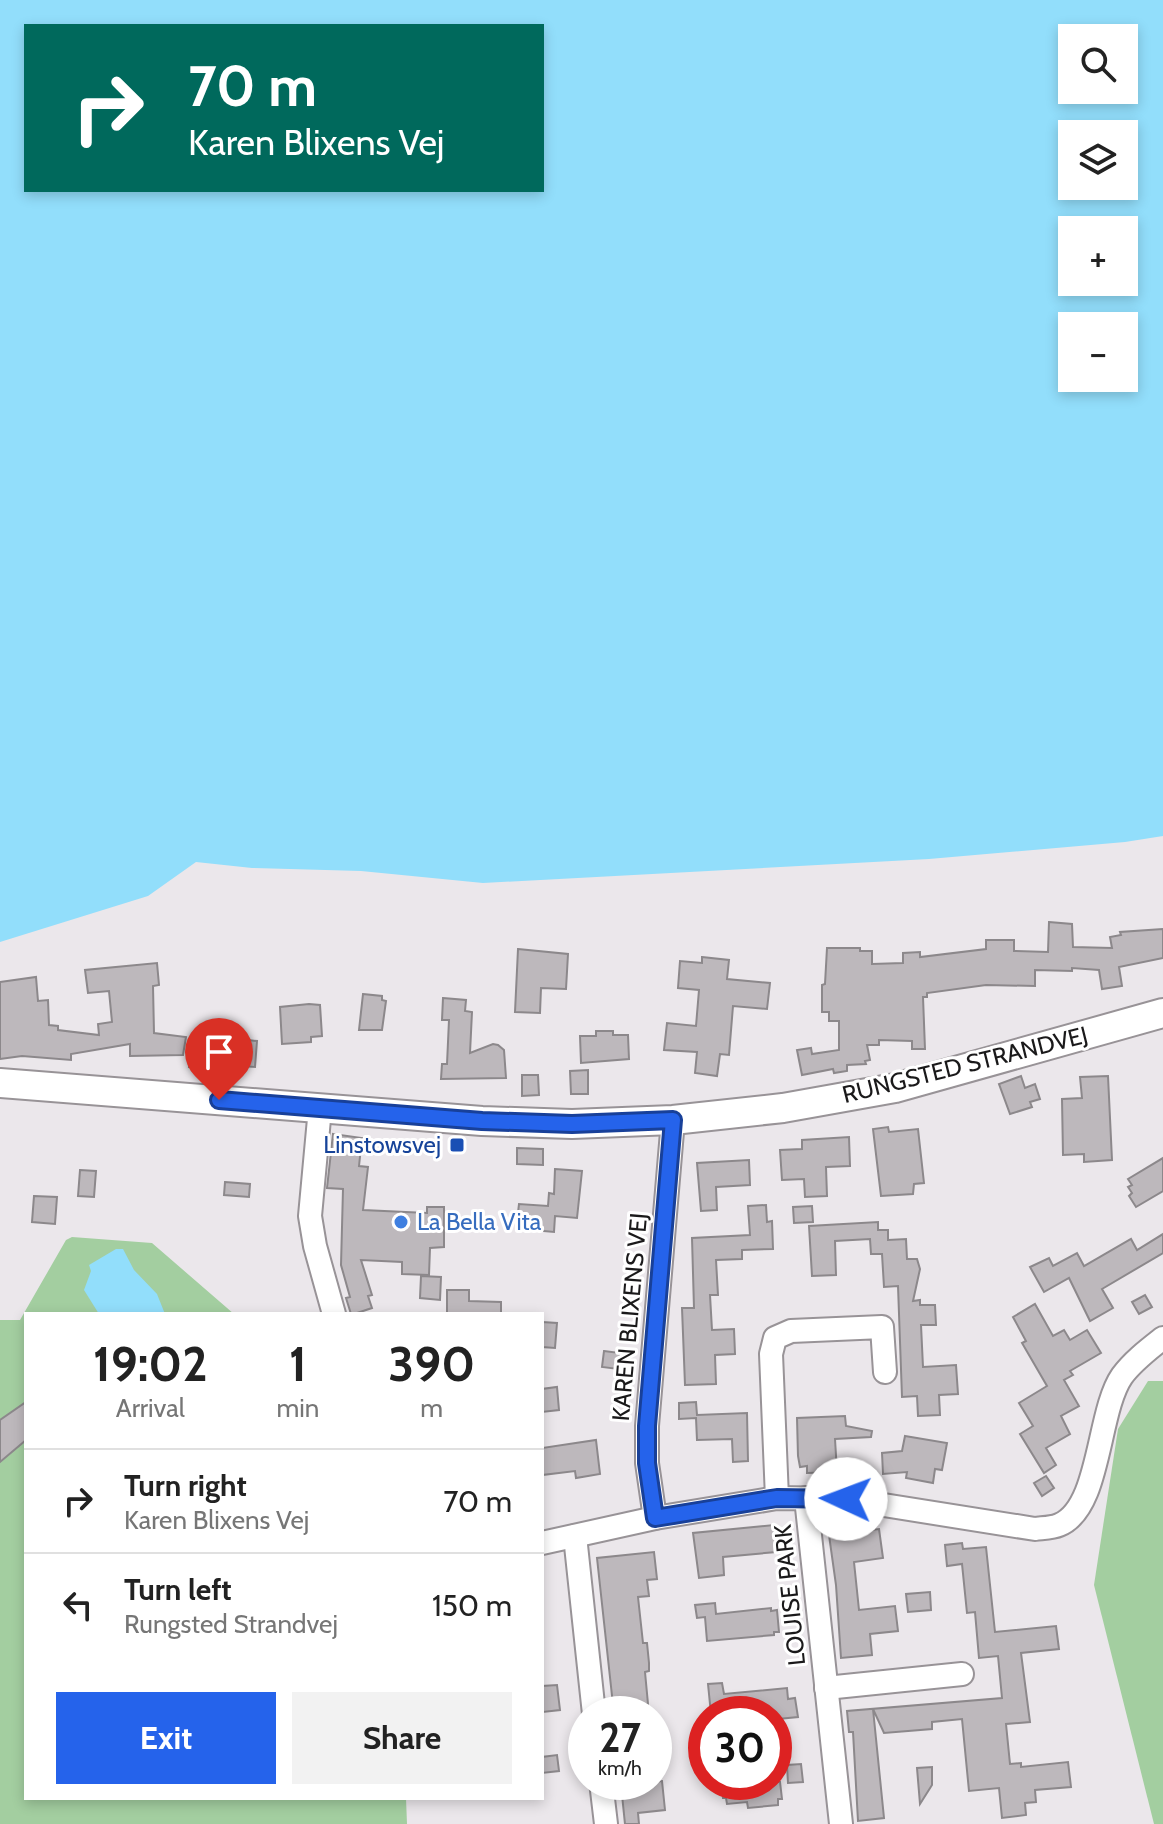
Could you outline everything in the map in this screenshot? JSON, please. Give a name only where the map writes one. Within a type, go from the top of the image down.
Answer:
[{"type":"main road","name":"RUNGSTED STRANDVEJ","points":[[0,1083],[482,1121],[572,1124],[673,1120],[783,1108],[895,1088],[1163,1013]]},
{"type":"street","points":[[320,1108],[310,1216],[333,1312]]},
{"type":"street","name":"KAREN BLIXENS VEJ","points":[[655,1518],[647,1463],[647,1426],[673,1120]]},
{"type":"street","points":[[777,1498],[771,1354],[775,1338],[791,1331],[882,1327],[885,1372]]},
{"type":"street","points":[[544,1543],[655,1518],[777,1498],[846,1499],[1035,1529],[1060,1525],[1075,1513],[1086,1492],[1109,1404],[1122,1376],[1153,1353],[1163,1338]]},
{"type":"street","name":"LOUISE PARK","points":[[806,1498],[841,1824]]},
{"type":"street","points":[[575,1536],[592,1696]]},
{"type":"street","name":"LOUISE PARK","points":[[826,1688],[962,1674]]},
{"type":"street","points":[[603,1800],[606,1824]]},
{"type":"green space","points":[[72,1237],[152,1243],[232,1312],[25,1312],[66,1240]]},
{"type":"green space","points":[[24,1313],[24,1800],[406,1800],[407,1824],[0,1824],[0,1320],[20,1320]]},
{"type":"green space","points":[[1148,1381],[1163,1381],[1163,1824],[1154,1824],[1094,1585],[1118,1429]]},
{"type":"water","points":[[0,0],[1163,0],[1163,836],[929,859],[483,883],[361,871],[252,868],[196,862],[148,896],[0,942]]},
{"type":"water","points":[[116,1249],[123,1249],[134,1270],[157,1294],[164,1312],[98,1312],[84,1290],[91,1271],[89,1265]]},
{"type":"building","points":[[1049,922],[1072,924],[1073,947],[1112,948],[1110,937],[1121,935],[1120,932],[1163,929],[1163,958],[1119,967],[1122,986],[1102,989],[1099,970],[1072,968],[1072,971],[1035,970],[1035,986],[986,985],[927,993],[927,997],[923,997],[925,1049],[912,1049],[912,1041],[879,1040],[879,1045],[867,1045],[870,1060],[865,1061],[866,1064],[847,1065],[847,1071],[834,1073],[833,1069],[802,1075],[797,1050],[811,1048],[812,1054],[839,1050],[839,1021],[829,1021],[829,1012],[822,1012],[827,948],[872,951],[872,964],[903,963],[903,953],[920,952],[920,957],[986,949],[986,940],[1014,940],[1014,951],[1048,952]]},
{"type":"building","points":[[518,949],[568,954],[566,989],[541,988],[540,1013],[515,1012]]},
{"type":"building","points":[[702,957],[729,960],[727,979],[770,983],[767,1009],[733,1006],[729,1055],[720,1054],[717,1076],[695,1073],[697,1052],[664,1050],[667,1023],[696,1026],[699,990],[678,988],[680,961],[702,963]]},
{"type":"building","points":[[157,963],[159,985],[153,986],[154,1033],[186,1037],[183,1055],[130,1056],[130,1044],[71,1054],[71,1060],[22,1056],[0,1059],[0,982],[36,977],[38,1001],[48,1000],[49,1025],[58,1026],[58,1030],[99,1035],[98,1024],[112,1022],[109,991],[88,993],[85,970]]},
{"type":"building","points":[[363,994],[382,996],[382,1000],[386,1001],[382,1030],[359,1030]]},
{"type":"building","points":[[443,998],[466,1000],[465,1011],[472,1012],[470,1053],[498,1045],[504,1050],[506,1078],[441,1079],[442,1064],[447,1064],[449,1020],[442,1020]]},
{"type":"building","points":[[320,1005],[322,1036],[311,1037],[311,1042],[282,1044],[280,1007]]},
{"type":"building","points":[[596,1031],[628,1035],[629,1059],[581,1063],[580,1036],[596,1036]]},
{"type":"building","points":[[240,1039],[257,1041],[255,1067],[241,1066],[241,1069],[233,1068],[233,1071],[189,1067],[191,1045],[239,1049]]},
{"type":"building","points":[[588,1070],[588,1094],[571,1094],[570,1071]]},
{"type":"building","points":[[522,1075],[538,1075],[539,1095],[522,1096]]},
{"type":"building","points":[[1021,1076],[1025,1088],[1035,1084],[1040,1099],[1030,1102],[1032,1107],[1010,1114],[999,1084]]},
{"type":"building","points":[[1108,1076],[1112,1160],[1084,1162],[1084,1154],[1063,1155],[1062,1099],[1082,1098],[1080,1077]]},
{"type":"building","points":[[888,1127],[889,1132],[918,1129],[924,1183],[914,1184],[913,1194],[881,1196],[873,1129]]},
{"type":"building","points":[[333,1134],[362,1138],[359,1166],[368,1167],[363,1210],[427,1213],[427,1207],[444,1207],[444,1247],[430,1248],[429,1275],[402,1274],[402,1262],[361,1260],[372,1295],[368,1296],[372,1308],[350,1312],[346,1298],[350,1297],[341,1265],[343,1189],[327,1188]]},
{"type":"building","points":[[849,1137],[850,1166],[826,1167],[827,1196],[805,1197],[804,1179],[782,1180],[780,1150],[802,1149],[802,1140]]},
{"type":"building","points":[[517,1148],[543,1149],[543,1165],[517,1164]]},
{"type":"building","points":[[1163,1158],[1163,1191],[1136,1207],[1129,1196],[1132,1193],[1128,1187],[1132,1185],[1128,1179]]},
{"type":"building","points":[[749,1160],[750,1185],[716,1187],[717,1210],[701,1211],[697,1163]]},
{"type":"building","points":[[555,1169],[582,1171],[577,1218],[555,1216],[554,1232],[533,1230],[533,1222],[517,1221],[519,1204],[548,1206],[549,1193],[554,1194]]},
{"type":"building","points":[[80,1170],[96,1171],[94,1197],[78,1196]]},
{"type":"building","points":[[225,1182],[250,1184],[249,1197],[224,1195]]},
{"type":"building","points":[[34,1196],[57,1197],[55,1224],[32,1222]]},
{"type":"building","points":[[766,1205],[767,1222],[772,1221],[773,1249],[742,1250],[742,1259],[716,1260],[718,1295],[710,1295],[712,1330],[734,1329],[735,1354],[715,1355],[716,1384],[685,1385],[682,1308],[694,1308],[692,1238],[750,1235],[748,1206]]},
{"type":"building","points":[[812,1206],[813,1222],[794,1223],[793,1207]]},
{"type":"building","points":[[878,1222],[878,1230],[888,1230],[888,1240],[906,1239],[907,1259],[917,1259],[920,1269],[913,1301],[920,1300],[920,1305],[935,1305],[936,1325],[921,1325],[923,1367],[956,1365],[958,1394],[939,1395],[940,1415],[918,1416],[917,1396],[902,1397],[898,1286],[884,1287],[882,1254],[871,1254],[870,1239],[835,1241],[836,1275],[812,1276],[809,1226]]},
{"type":"building","points":[[1163,1234],[1163,1253],[1102,1289],[1113,1308],[1090,1321],[1069,1278],[1044,1292],[1030,1267],[1049,1258],[1053,1266],[1077,1253],[1084,1266],[1131,1239],[1137,1250]]},
{"type":"building","points":[[421,1276],[441,1277],[440,1300],[420,1298]]},
{"type":"building","points":[[447,1290],[469,1290],[469,1301],[501,1302],[501,1312],[447,1312]]},
{"type":"building","points":[[1145,1295],[1152,1307],[1139,1314],[1132,1302]]},
{"type":"building","points":[[1035,1304],[1053,1336],[1064,1330],[1070,1340],[1087,1330],[1101,1353],[1070,1371],[1073,1375],[1064,1380],[1079,1406],[1061,1416],[1070,1434],[1046,1448],[1056,1465],[1044,1473],[1020,1434],[1033,1426],[1019,1403],[1047,1386],[1022,1343],[1026,1341],[1013,1317]]},
{"type":"building","points":[[544,1322],[557,1323],[555,1348],[544,1347]]},
{"type":"building","points":[[604,1351],[620,1353],[618,1369],[602,1367]]},
{"type":"building","points":[[557,1387],[559,1410],[544,1412],[544,1389]]},
{"type":"building","points":[[696,1402],[697,1415],[747,1413],[748,1461],[733,1462],[732,1439],[697,1440],[696,1418],[679,1419],[679,1403]]},
{"type":"building","points":[[24,1403],[24,1442],[0,1462],[0,1420]]},
{"type":"building","points":[[845,1416],[846,1426],[872,1431],[871,1437],[835,1439],[837,1472],[807,1473],[807,1466],[800,1467],[798,1456],[797,1418]]},
{"type":"building","points":[[905,1436],[947,1443],[942,1470],[935,1469],[933,1483],[906,1478],[907,1472],[883,1474],[882,1453],[902,1451]]},
{"type":"building","points":[[596,1440],[600,1474],[576,1478],[575,1471],[544,1475],[544,1448]]},
{"type":"building","points":[[1046,1476],[1054,1488],[1042,1496],[1034,1483]]},
{"type":"building","points":[[774,1525],[776,1552],[723,1557],[724,1575],[699,1578],[693,1533]]},
{"type":"building","points":[[879,1529],[883,1558],[854,1562],[859,1610],[895,1606],[898,1631],[870,1634],[872,1655],[841,1658],[829,1535]]},
{"type":"building","points":[[962,1543],[963,1549],[986,1547],[995,1632],[1056,1626],[1059,1649],[1021,1653],[1030,1722],[1006,1724],[1010,1764],[1021,1763],[1021,1767],[1068,1762],[1071,1787],[1035,1790],[1036,1802],[1025,1803],[1026,1815],[1002,1818],[999,1788],[969,1791],[962,1719],[932,1722],[932,1729],[884,1733],[873,1709],[884,1818],[858,1821],[853,1732],[849,1732],[847,1711],[1002,1698],[998,1656],[979,1658],[975,1612],[967,1613],[962,1564],[947,1566],[945,1545]]},
{"type":"building","points":[[654,1552],[657,1579],[647,1580],[649,1596],[638,1597],[643,1643],[647,1643],[649,1663],[649,1671],[645,1672],[647,1696],[612,1696],[597,1558]]},
{"type":"building","points":[[930,1592],[931,1610],[908,1612],[906,1594]]},
{"type":"building","points":[[715,1603],[716,1614],[777,1610],[779,1632],[707,1641],[705,1617],[697,1618],[695,1605]]},
{"type":"building","points":[[722,1683],[724,1694],[787,1688],[788,1696],[709,1696],[708,1684]]},
{"type":"building","points":[[557,1685],[560,1710],[544,1712],[544,1686]]},
{"type":"building","points":[[792,1698],[795,1698],[798,1717],[792,1718]]},
{"type":"building","points":[[557,1755],[559,1771],[544,1773],[544,1757]]},
{"type":"building","points":[[801,1764],[803,1782],[792,1783],[792,1765]]},
{"type":"building","points":[[932,1767],[932,1785],[920,1804],[917,1768]]},
{"type":"building","points":[[623,1800],[664,1800],[665,1810],[638,1813],[639,1824],[625,1824]]},
{"type":"building","points":[[726,1800],[778,1800],[778,1805],[748,1808],[747,1802],[727,1804]]},
{"type":"place","name":"Linstowsvej","points":[[457,1145]]},
{"type":"place","name":"La Bella Vita","points":[[401,1222]]},
{"type":"route","points":[[219,1100],[482,1121],[572,1124],[673,1120],[647,1426],[647,1463],[655,1518],[777,1498],[846,1499]]}]
